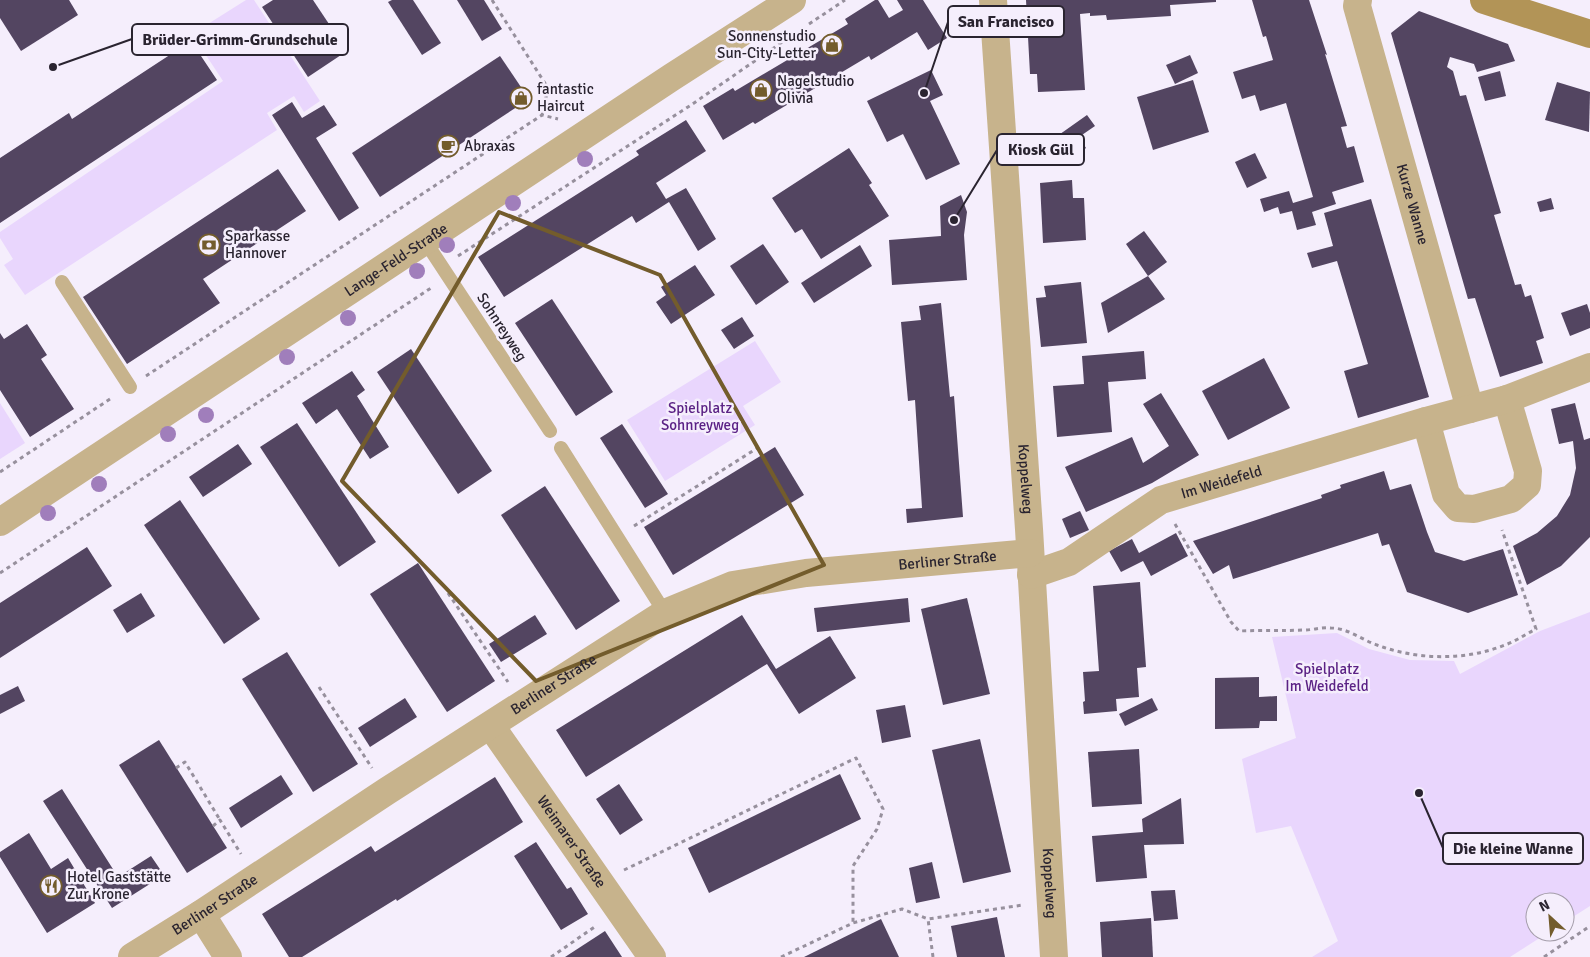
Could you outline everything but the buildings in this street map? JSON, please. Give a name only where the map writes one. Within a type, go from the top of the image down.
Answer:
[{"type":"main road","points":[[1484,0],[1590,34]]},
{"type":"street","name":"Lange-Feld-Straße","points":[[0,522],[672,77],[792,0]]},
{"type":"street","name":"Koppelweg","points":[[993,0],[1054,957]]},
{"type":"street","name":"Kurze Wanne","points":[[1358,0],[1357,6],[1470,409]]},
{"type":"street","name":"Im Weidefeld","points":[[1030,564],[1069,562],[1161,500],[1426,421],[1508,399],[1590,366]]},
{"type":"street","points":[[1426,421],[1446,494],[1458,508],[1474,509],[1493,504],[1511,499],[1527,485],[1528,471],[1508,399]]},
{"type":"street","name":"Berliner Straße","points":[[132,957],[666,613],[732,585],[797,574],[1030,564]]},
{"type":"street","name":"Weimarer Straße","points":[[491,726],[652,957]]},
{"type":"street","points":[[201,914],[228,957]]},
{"type":"lane","name":"Sohnreyweg","points":[[425,241],[550,431]]},
{"type":"lane","points":[[62,282],[130,387]]},
{"type":"lane","points":[[560,448],[666,613]]},
{"type":"path","points":[[0,472],[542,115],[548,88],[492,0]]},
{"type":"path","points":[[804,28],[845,0]]},
{"type":"path","points":[[0,573],[432,287],[442,266],[668,120],[796,33]]},
{"type":"path","points":[[542,115],[563,120]]},
{"type":"path","points":[[617,537],[759,446]]},
{"type":"path","points":[[1161,500],[1239,631],[1331,628],[1345,630],[1378,645],[1406,654],[1429,656],[1454,656],[1481,652],[1505,645],[1536,629],[1493,504]]},
{"type":"path","points":[[448,593],[525,704]]},
{"type":"path","points":[[319,687],[387,791]]},
{"type":"path","points":[[599,881],[856,758],[883,809],[877,828],[853,866],[853,923]]},
{"type":"path","points":[[176,768],[185,762],[256,878]]},
{"type":"path","points":[[213,826],[220,820]]},
{"type":"path","points":[[781,957],[853,923],[902,909],[928,919],[1050,900]]},
{"type":"path","points":[[551,957],[620,910]]},
{"type":"path","points":[[928,919],[933,957]]},
{"type":"path","points":[[1544,957],[1590,926]]},
{"type":"highlighted area","points":[[499,212],[660,275],[824,565],[536,681],[342,481]]},
{"type":"green space","points":[[246,0],[254,0],[320,101],[304,112],[294,96],[267,113],[277,130],[25,295],[4,265],[13,259],[0,238],[0,232],[223,81],[192,34]]},
{"type":"green space","name":"Spielplatz Sohnreyweg","points":[[755,341],[781,382],[743,406],[755,425],[665,481],[627,420]]},
{"type":"green space","points":[[0,403],[25,443],[0,459]]},
{"type":"green space","name":"Spielplatz Im Weidefeld","points":[[1590,612],[1590,906],[1575,916],[1575,892],[1525,892],[1525,942],[1533,942],[1510,957],[1312,957],[1338,941],[1291,826],[1256,833],[1242,759],[1296,738],[1272,637],[1337,633],[1369,649],[1410,660],[1454,661],[1460,674],[1540,631]]},
{"type":"place","name":"Sonnenstudio Sun-City-Letter","points":[[832,45]]},
{"type":"place","name":"Brüder-Grimm-Grundschule","points":[[53,67]]},
{"type":"place","name":"Nagelstudio Olivia","points":[[761,90]]},
{"type":"place","name":"San Francisco","points":[[924,93]]},
{"type":"place","name":"fantastic Haircut","points":[[521,98]]},
{"type":"place","name":"Abraxas","points":[[448,146]]},
{"type":"place","name":"Kiosk Gül","points":[[954,220]]},
{"type":"place","name":"Sparkasse Hannover","points":[[209,245]]},
{"type":"place","name":"Die kleine Wanne","points":[[1419,793]]},
{"type":"place","name":"Hotel Gaststätte Zur Krone","points":[[51,886]]}]
